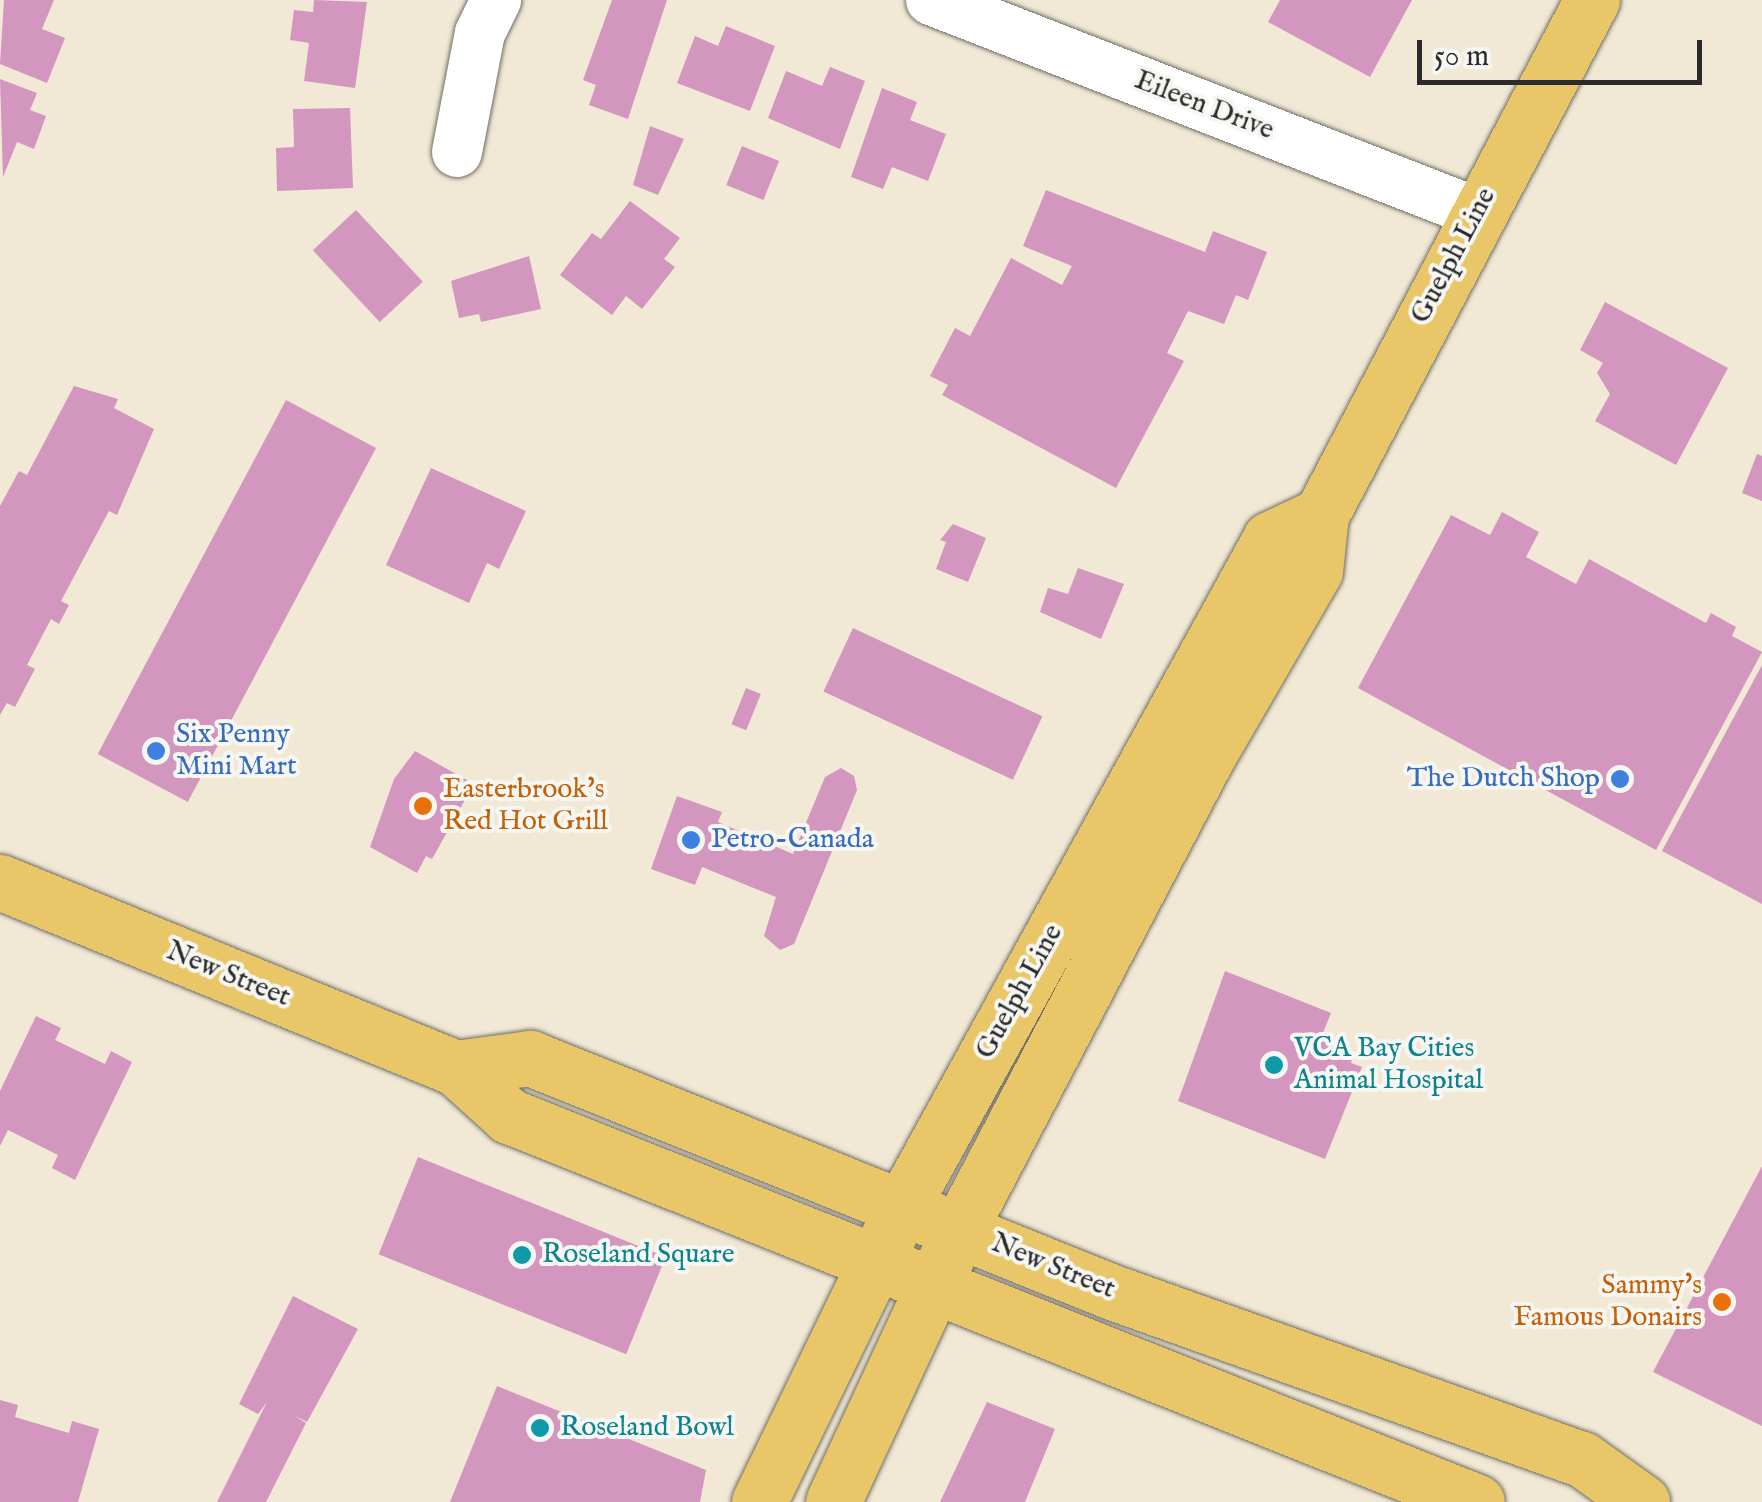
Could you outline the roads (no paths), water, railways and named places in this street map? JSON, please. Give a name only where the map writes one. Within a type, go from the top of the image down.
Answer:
[{"type":"main road","name":"Guelph Line","points":[[832,1502],[959,1230],[1206,760],[1315,571],[1320,514],[1592,0]]},
{"type":"main road","name":"Guelph Line","points":[[759,1502],[903,1206],[1270,539],[1320,514]]},
{"type":"main road","name":"New Street","points":[[0,882],[456,1068],[509,1116],[1477,1502]]},
{"type":"main road","name":"New Street","points":[[456,1068],[530,1058],[1112,1292],[1582,1459],[1642,1502]]},
{"type":"street","points":[[458,152],[480,33],[496,0]]},
{"type":"street","name":"Eileen Drive","points":[[931,0],[1478,213]]},
{"type":"place","name":"Six Penny Mini Mart","points":[[156,751]]},
{"type":"place","name":"The Dutch Shop","points":[[1620,779]]},
{"type":"place","name":"Easterbrook's Red Hot Grill","points":[[423,806]]},
{"type":"place","name":"Petro-Canada","points":[[691,840]]},
{"type":"place","name":"VCA Bay Cities Animal Hospital","points":[[1274,1065]]},
{"type":"place","name":"Roseland Square","points":[[522,1255]]},
{"type":"place","name":"Sammy's Famous Donairs","points":[[1722,1302]]},
{"type":"place","name":"Roseland Bowl","points":[[540,1428]]}]
